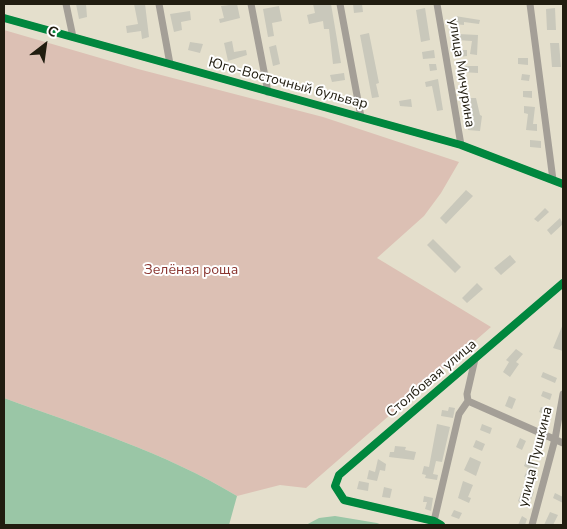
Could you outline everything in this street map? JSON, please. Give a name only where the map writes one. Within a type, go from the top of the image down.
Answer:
[{"type":"street","points":[[66,4],[72,36]]},
{"type":"street","points":[[158,4],[170,64]]},
{"type":"street","points":[[251,4],[268,92]]},
{"type":"street","points":[[340,4],[361,117]]},
{"type":"street","name":"улица Мичурина","points":[[437,4],[461,146]]},
{"type":"street","points":[[530,4],[553,180]]},
{"type":"street","name":"Юго-Восточный бульвар","points":[[4,18],[461,146],[563,184]]},
{"type":"street","name":"Столбовая улица","points":[[434,522],[344,500],[335,486],[339,475],[563,283]]},
{"type":"street","points":[[442,525],[434,522],[460,414],[468,401],[467,394],[475,359]]},
{"type":"street","name":"улица Пушкина","points":[[532,525],[555,440],[563,394]]},
{"type":"street","points":[[468,401],[563,444]]},
{"type":"green space","name":"Зелёная роща","points":[[4,30],[138,69],[323,117],[459,162],[441,193],[424,216],[377,258],[491,327],[306,488],[280,485],[237,496],[209,480],[152,453],[4,398]]},
{"type":"shaded area","points":[[4,398],[123,441],[209,480],[237,496],[229,525],[4,525]]},
{"type":"shaded area","points":[[335,516],[382,525],[306,525],[319,518]]},
{"type":"building","points":[[76,4],[86,4],[87,17],[79,19]]},
{"type":"building","points":[[134,4],[145,4],[149,37],[142,39],[141,31],[127,33],[126,26],[138,24]]},
{"type":"building","points":[[237,4],[240,18],[220,23],[219,19],[224,18],[221,6]]},
{"type":"building","points":[[313,4],[331,4],[341,63],[333,64],[329,29],[324,29],[323,21],[309,24],[307,15],[315,13]]},
{"type":"building","points":[[353,4],[362,4],[363,12],[354,13]]},
{"type":"building","points":[[279,6],[282,21],[272,23],[274,36],[268,37],[263,9]]},
{"type":"building","points":[[425,8],[430,40],[421,42],[416,10]]},
{"type":"building","points":[[555,8],[556,30],[547,30],[546,9]]},
{"type":"building","points":[[190,11],[191,20],[181,22],[182,30],[174,32],[170,14]]},
{"type":"building","points":[[455,16],[480,20],[479,24],[464,22],[464,25],[454,24]]},
{"type":"building","points":[[369,33],[379,83],[376,84],[379,97],[372,98],[360,35]]},
{"type":"building","points":[[458,34],[478,35],[477,55],[470,54],[472,41],[457,40]]},
{"type":"building","points":[[232,41],[234,52],[246,50],[247,55],[228,61],[224,43]]},
{"type":"building","points":[[190,42],[203,44],[200,53],[188,50]]},
{"type":"building","points":[[550,43],[559,43],[561,67],[552,67]]},
{"type":"building","points":[[276,45],[280,64],[273,66],[269,47]]},
{"type":"building","points":[[434,50],[435,58],[423,59],[422,52]]},
{"type":"building","points":[[459,50],[467,50],[467,56],[459,57]]},
{"type":"building","points":[[518,58],[528,58],[528,65],[518,64]]},
{"type":"building","points":[[429,64],[436,64],[437,70],[430,71]]},
{"type":"building","points":[[462,66],[478,66],[478,73],[462,72]]},
{"type":"building","points":[[344,73],[345,80],[332,82],[330,75]]},
{"type":"building","points":[[522,74],[530,75],[529,81],[521,80]]},
{"type":"building","points":[[438,79],[443,110],[437,111],[432,86],[426,87],[425,82]]},
{"type":"building","points":[[523,91],[532,91],[532,98],[523,97]]},
{"type":"building","points":[[468,98],[476,98],[480,115],[482,116],[480,131],[468,130]]},
{"type":"building","points":[[411,99],[412,107],[400,106],[399,101]]},
{"type":"building","points":[[524,106],[535,107],[533,124],[537,124],[537,131],[526,130],[528,114],[524,113]]},
{"type":"building","points":[[530,140],[541,141],[541,148],[530,147]]},
{"type":"building","points":[[466,190],[473,196],[446,224],[440,218]]},
{"type":"building","points":[[545,208],[549,212],[538,222],[534,219]]},
{"type":"building","points":[[560,218],[563,224],[551,235],[547,230]]},
{"type":"building","points":[[433,239],[461,267],[455,273],[427,245]]},
{"type":"building","points":[[510,255],[516,262],[501,275],[494,268]]},
{"type":"building","points":[[477,283],[483,289],[467,303],[462,298]]},
{"type":"building","points":[[563,324],[563,351],[553,348]]},
{"type":"building","points":[[516,349],[523,354],[516,362],[519,364],[510,377],[503,372],[509,362],[506,360]]},
{"type":"building","points":[[543,372],[557,378],[555,383],[541,377]]},
{"type":"building","points":[[543,391],[552,394],[550,400],[541,396]]},
{"type":"building","points":[[509,396],[516,399],[512,409],[505,406]]},
{"type":"building","points":[[449,407],[455,408],[453,418],[441,416],[442,410],[448,411]]},
{"type":"building","points":[[541,407],[549,410],[547,415],[539,412]]},
{"type":"building","points":[[437,424],[450,427],[442,462],[436,461],[433,474],[438,475],[437,480],[425,478],[426,475],[422,474],[424,466],[429,467]]},
{"type":"building","points":[[482,424],[492,428],[490,434],[480,430]]},
{"type":"building","points":[[520,438],[526,441],[522,450],[516,447]]},
{"type":"building","points":[[476,440],[485,444],[482,451],[473,447]]},
{"type":"building","points":[[395,446],[406,447],[405,450],[416,452],[414,460],[389,457],[390,452],[394,452]]},
{"type":"building","points":[[470,457],[481,462],[476,476],[464,470]]},
{"type":"building","points":[[378,459],[386,464],[385,471],[380,470],[377,481],[367,479],[369,470],[375,472]]},
{"type":"building","points":[[526,461],[538,466],[531,490],[534,492],[528,508],[518,501],[527,478],[524,477],[528,468],[524,466]]},
{"type":"building","points":[[359,481],[369,483],[368,491],[357,489]]},
{"type":"building","points":[[463,481],[473,485],[468,497],[471,498],[469,503],[458,498]]},
{"type":"building","points":[[384,487],[392,489],[390,498],[382,497]]},
{"type":"building","points":[[555,493],[563,497],[563,503],[553,498]]},
{"type":"building","points":[[424,496],[433,498],[431,511],[425,509],[427,502],[423,502]]},
{"type":"building","points":[[454,510],[462,513],[459,519],[451,516]]},
{"type":"building","points":[[550,512],[558,515],[553,525],[544,525]]},
{"type":"building","points":[[522,516],[527,519],[525,525],[518,525]]},
{"type":"cycle path","points":[[4,18],[461,145],[563,184]]},
{"type":"cycle path","points":[[441,525],[434,521],[344,500],[335,486],[339,475],[563,283]]}]
